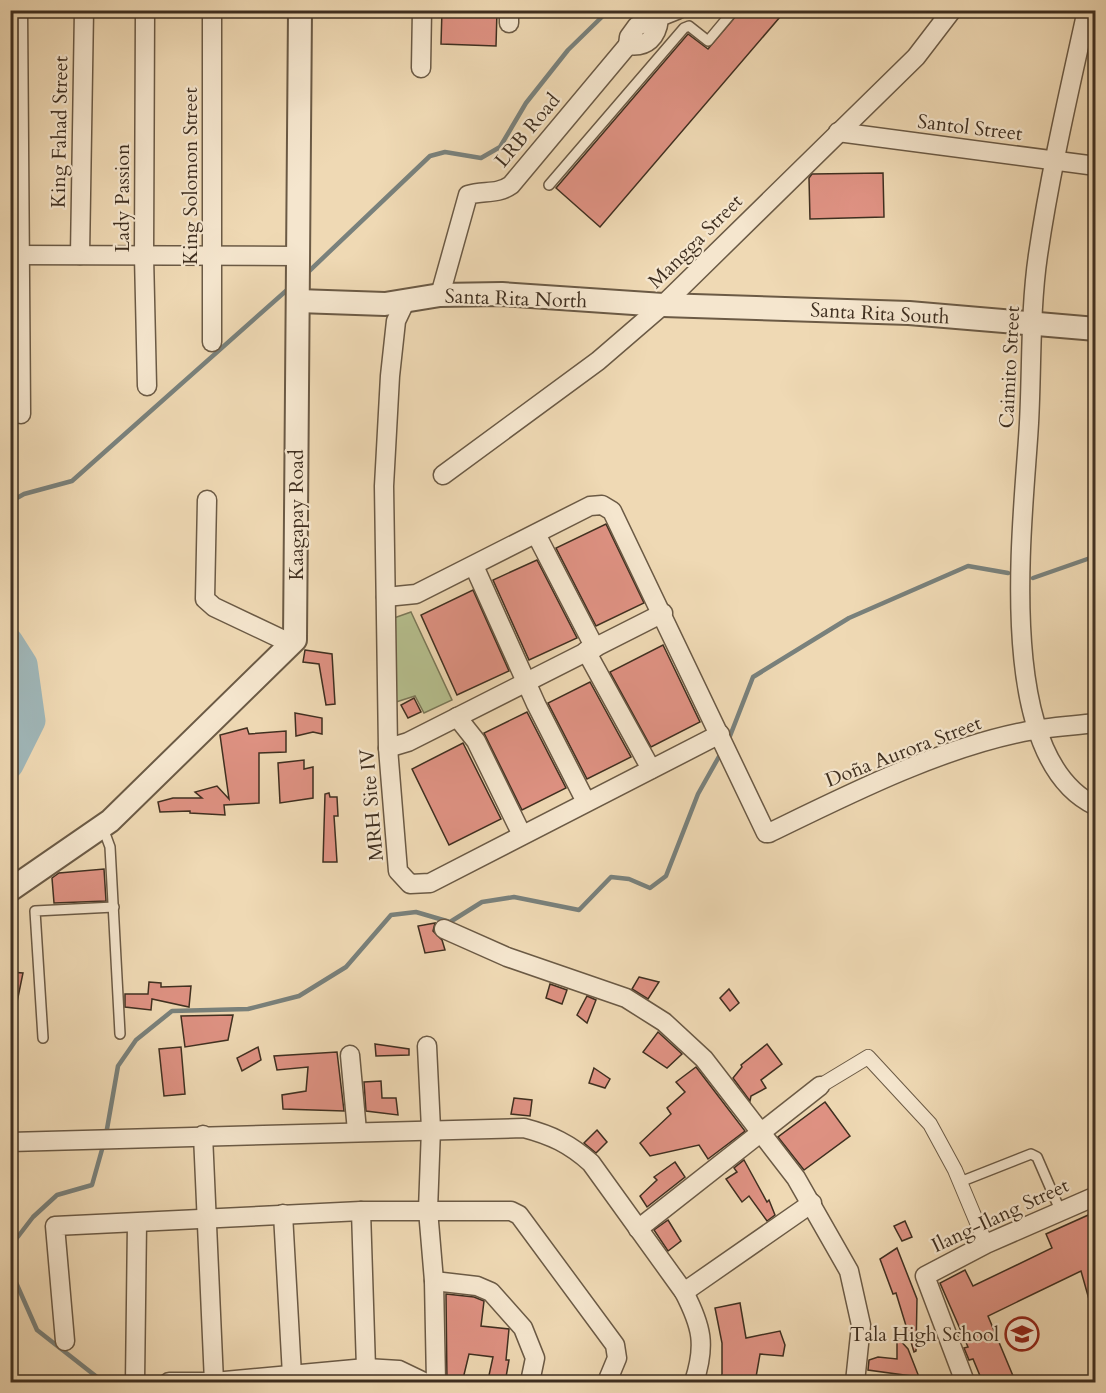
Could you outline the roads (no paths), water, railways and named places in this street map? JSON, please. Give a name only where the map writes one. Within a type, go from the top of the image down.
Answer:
[{"type":"street","points":[[18,10],[15,255],[21,414]]},
{"type":"street","name":"King Fahad Street","points":[[80,255],[84,10]]},
{"type":"street","name":"Lady Passion","points":[[145,10],[144,256],[147,386]]},
{"type":"street","name":"King Solomon Street","points":[[212,10],[212,342]]},
{"type":"street","name":"Kaagapay Road","points":[[292,644],[296,634],[300,10]]},
{"type":"street","points":[[422,10],[422,68]]},
{"type":"street","name":"LRB Road","points":[[440,295],[468,195],[478,192],[502,191],[511,185],[628,45],[637,47],[645,44],[656,33],[659,19],[677,10]]},
{"type":"street","name":"Mangga Street","points":[[443,475],[598,361],[663,305],[916,57],[952,10]]},
{"type":"street","name":"Caimito Street","points":[[1087,10],[1054,160],[1038,258],[1020,632],[1038,729],[1044,749],[1062,780],[1073,792],[1095,806]]},
{"type":"street","name":"Santol Street","points":[[838,132],[1095,166]]},
{"type":"street","points":[[15,255],[298,256]]},
{"type":"street","name":"Santa Rita North","points":[[298,301],[385,304],[440,295],[502,294],[663,305]]},
{"type":"street","name":"MRH Site IV","points":[[405,302],[396,321],[385,436],[388,748],[398,871],[410,884],[430,883],[720,734]]},
{"type":"street","name":"Santa Rita South","points":[[663,305],[909,313],[1095,329]]},
{"type":"street","points":[[10,890],[102,826],[292,644],[214,607],[205,599],[207,500]]},
{"type":"street","points":[[386,597],[400,598],[416,594],[590,506],[602,505],[612,511],[720,734]]},
{"type":"street","points":[[536,534],[590,649],[651,769]]},
{"type":"street","points":[[474,566],[527,682],[586,802]]},
{"type":"street","points":[[388,748],[408,742],[663,614]]},
{"type":"street","points":[[457,717],[476,741],[522,835]]},
{"type":"street","name":"Doña Aurora Street","points":[[720,734],[768,833],[827,805],[954,751],[1038,729],[1095,723]]},
{"type":"street","points":[[444,929],[507,957],[598,987],[645,1008],[692,1046],[760,1131],[812,1203],[849,1271],[861,1325],[855,1383]]},
{"type":"street","points":[[427,1046],[431,1129],[428,1210],[434,1281],[436,1383]]},
{"type":"street","points":[[350,1055],[357,1131]]},
{"type":"street","points":[[638,1229],[820,1086],[868,1057],[930,1125],[945,1148],[986,1244]]},
{"type":"street","points":[[10,1143],[431,1129],[524,1128],[553,1136],[574,1148],[591,1163],[684,1292],[696,1315],[702,1336],[702,1358],[694,1383]]},
{"type":"street","points":[[203,1135],[214,1382]]},
{"type":"street","name":"Ilang-Ilang Street","points":[[965,1383],[925,1276],[986,1244],[1095,1196]]},
{"type":"street","points":[[684,1292],[812,1203]]},
{"type":"street","points":[[65,1341],[55,1226],[361,1211],[428,1210],[517,1213],[615,1345],[616,1358],[607,1383]]},
{"type":"street","points":[[361,1211],[366,1368]]},
{"type":"street","points":[[283,1214],[292,1375]]},
{"type":"street","points":[[135,1383],[137,1222]]},
{"type":"street","points":[[434,1281],[477,1286],[491,1292],[523,1328],[535,1358],[531,1383]]},
{"type":"street","points":[[169,1383],[214,1382],[366,1368],[399,1370],[424,1383]]},
{"type":"lane","points":[[549,185],[684,28],[689,26],[708,41],[734,10]]},
{"type":"lane","points":[[102,826],[110,847],[120,1034]]},
{"type":"lane","points":[[43,1038],[35,911],[114,907]]},
{"type":"lane","points":[[960,1182],[1031,1154],[1036,1157],[1060,1210]]},
{"type":"waterway","points":[[305,275],[430,156],[445,152],[481,158],[500,147],[526,103],[568,50],[609,10]]},
{"type":"waterway","points":[[10,502],[24,494],[72,481],[287,290]]},
{"type":"waterway","points":[[1033,578],[1096,556]]},
{"type":"waterway","points":[[730,736],[753,677],[849,618],[968,566],[1008,573]]},
{"type":"waterway","points":[[10,642],[24,664],[32,721],[10,765]]},
{"type":"waterway","points":[[107,1129],[118,1066],[136,1040],[172,1011],[248,1009],[299,996],[346,967],[391,915],[416,912],[450,922],[482,902],[514,897],[579,910],[611,877],[629,879],[650,888],[666,876],[698,794],[721,753]]},
{"type":"waterway","points":[[10,1247],[33,1217],[57,1195],[92,1185],[103,1146]]},
{"type":"waterway","points":[[10,1269],[37,1330],[102,1381]]},
{"type":"place","name":"Tala High School","points":[[1022,1334]]}]
